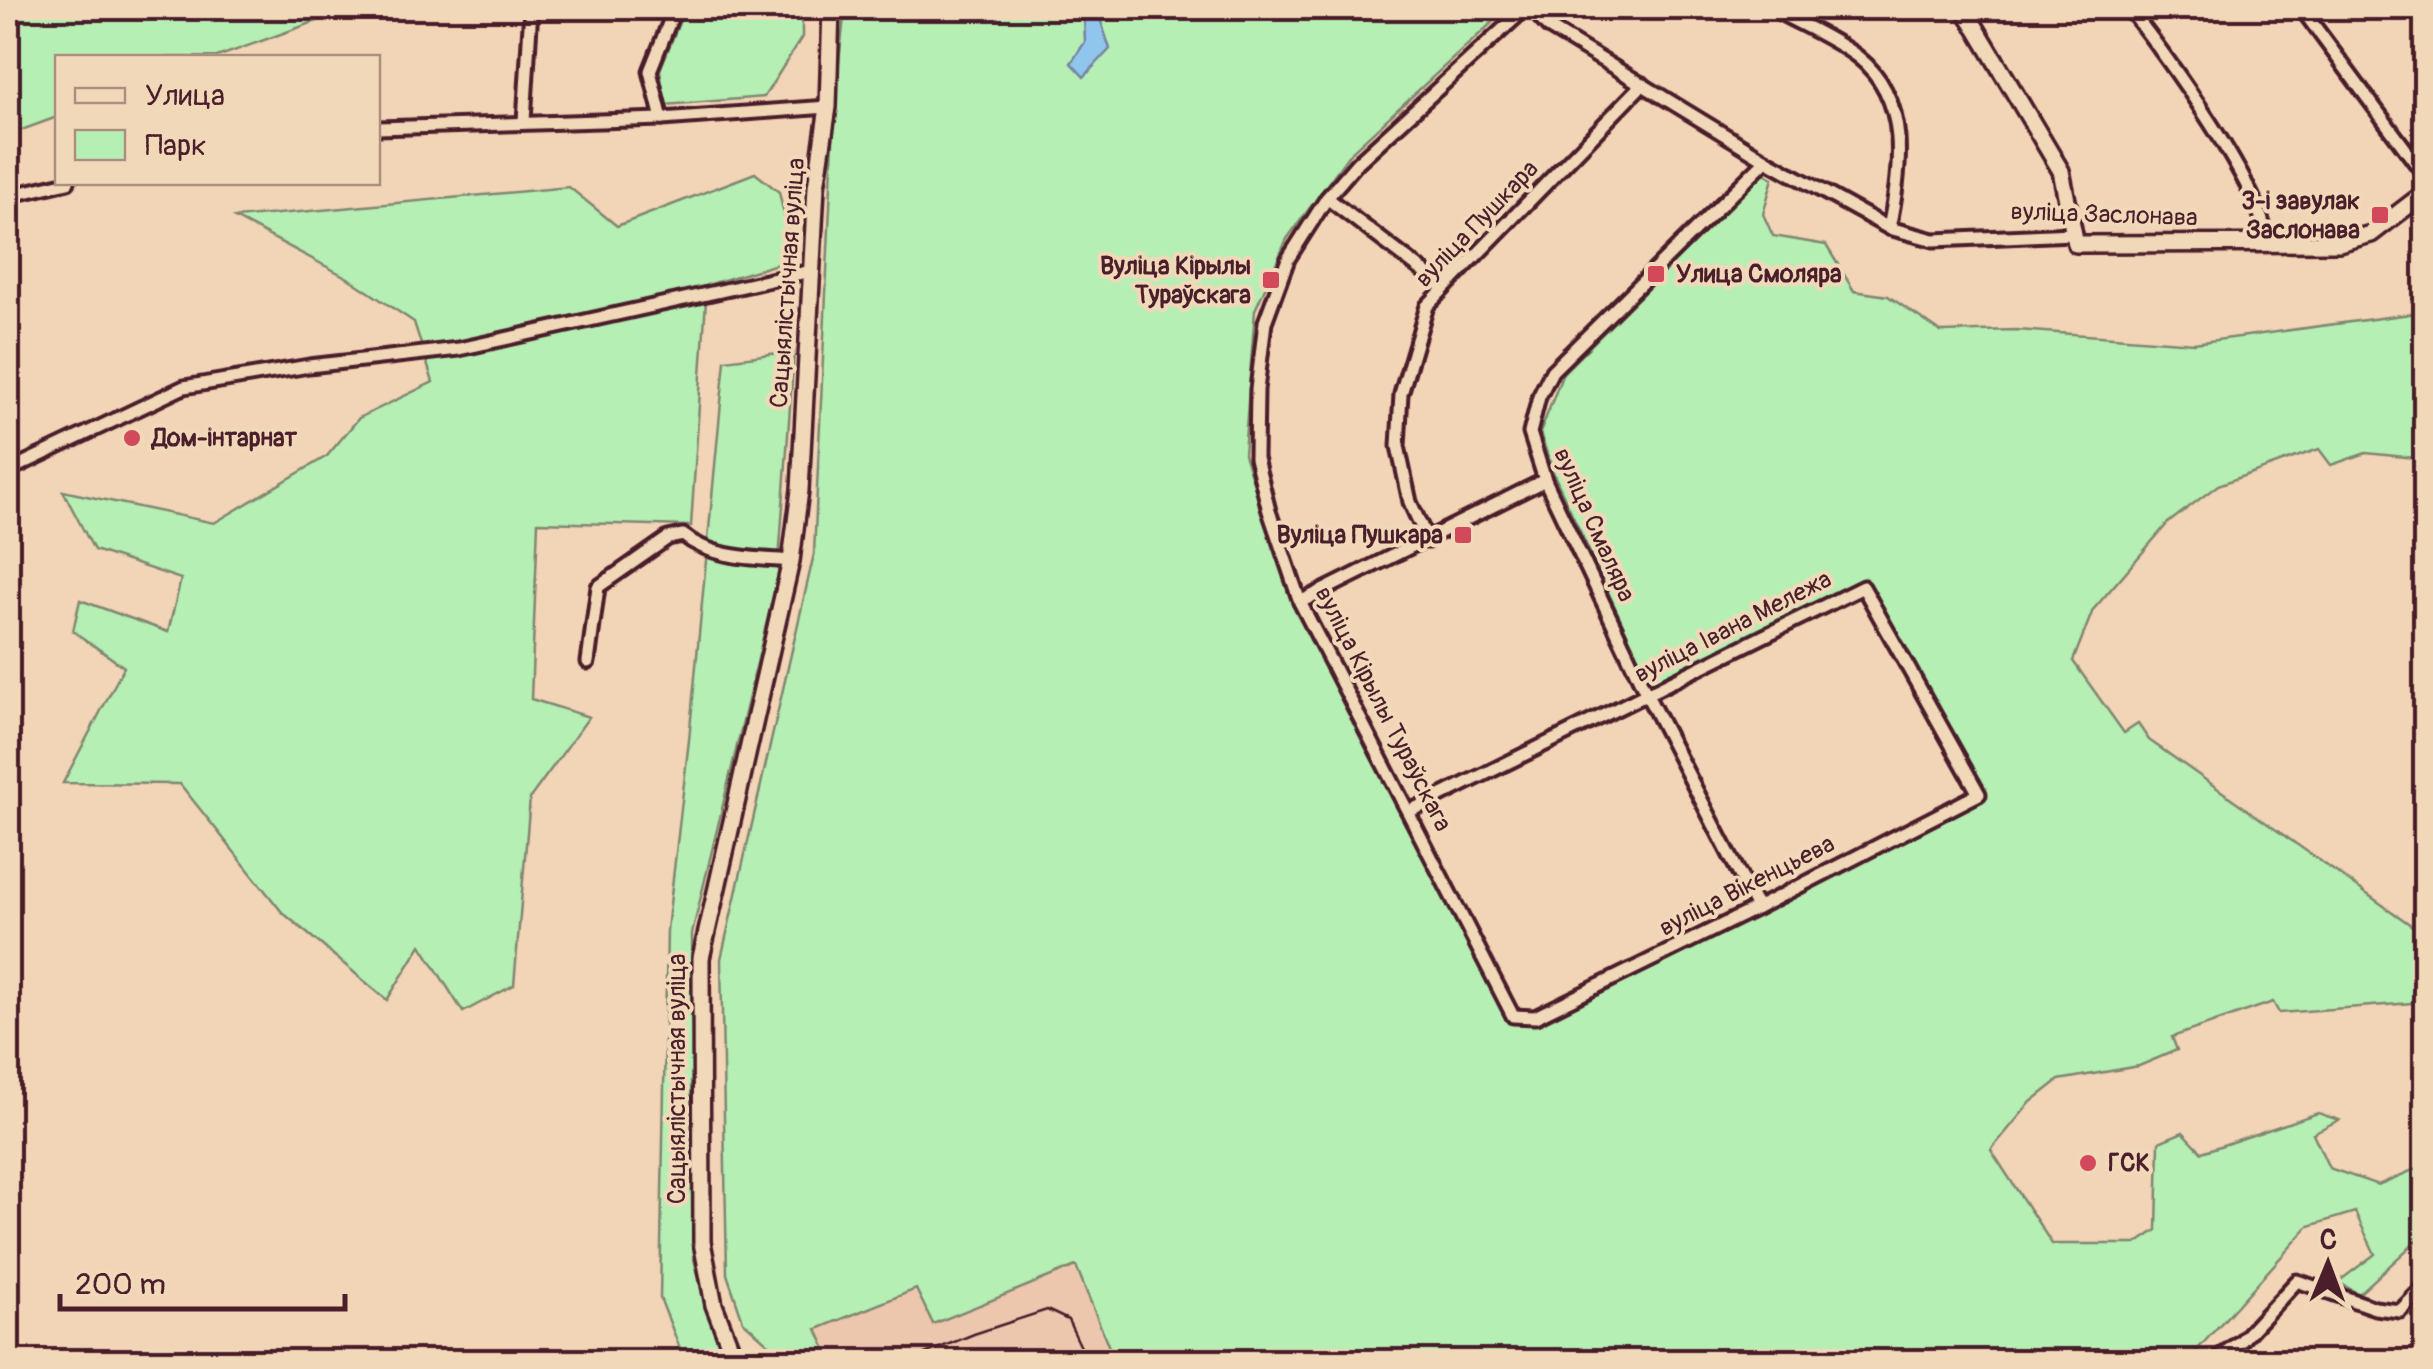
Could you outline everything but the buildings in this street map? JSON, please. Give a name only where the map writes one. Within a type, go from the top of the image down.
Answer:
[{"type":"main road","name":"Сацыялістычная вуліца","points":[[736,1362],[714,1306],[702,1242],[701,958],[792,561],[800,490],[816,188],[828,107],[830,8]]},
{"type":"main road","points":[[1964,8],[2061,170],[2074,234]]},
{"type":"main road","name":"вуліца Заслонава","points":[[2074,234],[2076,244],[2339,242],[2371,234],[2426,192]]},
{"type":"street","points":[[524,121],[531,8]]},
{"type":"street","points":[[662,118],[650,71],[675,8]]},
{"type":"street","name":"вуліца Заслонава","points":[[1528,8],[1548,27],[1766,160],[1889,228],[1934,240],[2074,234]]},
{"type":"street","name":"вуліца Кірылы Тураўскага","points":[[1528,8],[1357,163],[1327,198],[1288,259],[1265,322],[1257,390],[1256,458],[1269,512],[1300,602],[1512,1016],[1535,1017]]},
{"type":"street","points":[[1771,8],[1858,57],[1886,86],[1898,120],[1898,188],[1889,228]]},
{"type":"street","points":[[2128,8],[2211,123],[2259,211],[2266,243]]},
{"type":"street","points":[[2300,8],[2426,177]]},
{"type":"street","name":"вуліца Пушкара","points":[[1428,541],[1410,502],[1398,446],[1401,394],[1428,306],[1643,84]]},
{"type":"street","points":[[380,128],[662,118],[828,107]]},
{"type":"street","name":"вуліца Смаляра","points":[[1757,908],[1646,695],[1545,480],[1530,433],[1539,398],[1552,372],[1766,160]]},
{"type":"street","points":[[8,196],[55,185]]},
{"type":"street","points":[[1327,198],[1444,287]]},
{"type":"street","points":[[8,465],[18,466],[184,387],[310,366],[459,349],[810,271]]},
{"type":"street","points":[[1300,602],[1545,480]]},
{"type":"street","points":[[588,662],[598,587],[668,538],[683,536],[695,545],[722,554],[792,561]]},
{"type":"street","name":"вуліца Івана Мележа","points":[[1410,812],[1863,587],[1979,794]]},
{"type":"street","name":"вуліца Вікенцьева","points":[[1535,1017],[1979,794]]},
{"type":"street","points":[[2212,1362],[2241,1341],[2296,1281],[2375,1308],[2400,1310],[2426,1286]]},
{"type":"shaded area","points":[[1077,1266],[1115,1361],[831,1361],[817,1330],[917,1288],[933,1324]]},
{"type":"green space","points":[[8,8],[353,8],[223,55],[55,55],[55,118],[8,135]]},
{"type":"green space","points":[[685,8],[802,8],[802,37],[764,97],[665,105],[660,70]]},
{"type":"green space","points":[[845,8],[1508,8],[1350,153],[1287,239],[1255,310],[1244,454],[1293,604],[1508,1023],[1539,1025],[1987,797],[1865,578],[1651,685],[1555,477],[1540,433],[1563,373],[1764,173],[1773,178],[1763,214],[1773,236],[1826,245],[1854,291],[1888,296],[1941,332],[2016,330],[2194,343],[2425,312],[2425,459],[2366,453],[2331,465],[2319,449],[2218,485],[2168,523],[2093,610],[2073,661],[2124,733],[2138,724],[2149,740],[2425,935],[2425,1002],[2279,1013],[2273,1002],[2172,1037],[2177,1050],[2139,1066],[2059,1080],[2031,1102],[1991,1150],[2052,1244],[2136,1244],[2157,1230],[2159,1142],[2183,1132],[2202,1152],[2318,1113],[2339,1120],[2313,1133],[2329,1168],[2378,1185],[2425,1165],[2425,1233],[2359,1294],[2338,1282],[2375,1254],[2355,1212],[2309,1226],[2187,1361],[1115,1362],[1076,1266],[933,1324],[916,1289],[817,1329],[831,1361],[789,1362],[743,1321],[727,1274],[721,959],[814,554],[835,98]]},
{"type":"green space","points":[[755,173],[779,192],[794,259],[707,285],[691,526],[538,522],[531,699],[589,717],[530,798],[514,985],[463,1012],[421,945],[387,1000],[282,912],[180,784],[63,783],[124,667],[73,631],[80,600],[168,632],[181,579],[94,550],[63,491],[214,523],[327,456],[359,418],[433,382],[414,322],[348,278],[235,218],[569,187],[617,226]]},
{"type":"green space","points":[[794,351],[778,575],[692,934],[694,1259],[706,1309],[726,1361],[685,1361],[660,1298],[667,930],[725,360]]},
{"type":"water","points":[[1097,9],[1110,49],[1084,77],[1071,63],[1085,42],[1084,16]]},
{"type":"tram line","points":[[905,1362],[1047,1310],[1068,1320],[1088,1362]]},
{"type":"place","name":"3-і завулак Заслонава","points":[[2380,215]]},
{"type":"place","name":"Улица Смоляра","points":[[1656,274]]},
{"type":"place","name":"Вуліца Кірылы Тураўскага","points":[[1271,280]]},
{"type":"place","name":"Дом-інтарнат","points":[[132,438]]},
{"type":"place","name":"Вуліца Пушкара","points":[[1463,535]]},
{"type":"place","name":"ГСК","points":[[2088,1163]]}]
